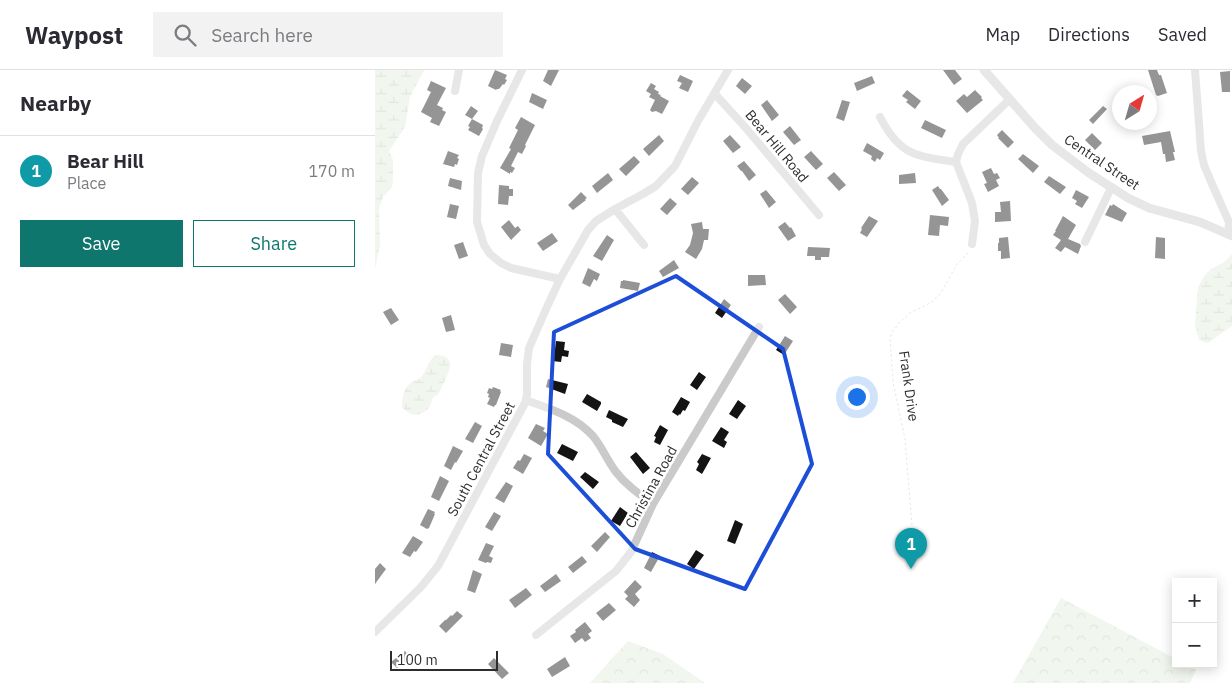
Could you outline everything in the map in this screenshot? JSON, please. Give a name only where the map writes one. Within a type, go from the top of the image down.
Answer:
[{"type":"street","points":[[455,91],[459,70]]},
{"type":"street","points":[[522,70],[482,156],[478,173],[477,222],[484,245],[490,254],[501,263],[511,268],[560,279]]},
{"type":"street","name":"South Central Street","points":[[375,632],[421,586],[438,566],[491,467],[526,400],[529,348],[560,279],[588,230],[596,221],[656,186],[675,166],[728,70]]},
{"type":"street","name":"Central Street","points":[[984,70],[1052,145],[1111,188],[1149,208],[1200,222],[1230,235]]},
{"type":"street","points":[[1195,70],[1201,151],[1204,165],[1229,222],[1230,235]]},
{"type":"street","name":"Bear Hill Road","points":[[715,94],[819,215]]},
{"type":"street","points":[[972,244],[975,221],[972,204],[956,162],[958,154],[963,144],[1010,99]]},
{"type":"street","points":[[880,117],[887,131],[906,150],[920,156],[956,162]]},
{"type":"street","points":[[1085,242],[1111,188]]},
{"type":"street","points":[[615,209],[643,245]]},
{"type":"street","name":"Christina Road","points":[[536,635],[616,571],[631,552],[653,504],[759,327]]},
{"type":"street","points":[[526,400],[575,421],[592,435],[615,471],[630,488],[653,504]]},
{"type":"path","name":"Frank Drive","points":[[912,525],[905,439],[893,382],[890,338],[900,322],[910,313],[932,302],[941,293],[957,264],[967,254],[972,244]]},
{"type":"highlighted area","points":[[676,276],[783,349],[812,464],[745,589],[635,549],[548,454],[554,332]]},
{"type":"green space","points":[[375,70],[424,70],[410,97],[405,127],[389,151],[393,160],[393,181],[392,187],[383,197],[379,208],[380,245],[375,269]]},
{"type":"green space","points":[[1232,254],[1232,326],[1208,343],[1199,340],[1195,325],[1198,287],[1211,269],[1223,263]]},
{"type":"green space","points":[[437,355],[443,356],[450,361],[450,368],[441,389],[433,397],[426,411],[418,415],[410,413],[402,407],[406,389],[410,383],[419,379],[425,372],[431,359]]},
{"type":"green space","points":[[1061,598],[1172,657],[1172,668],[1193,668],[1196,670],[1190,683],[1013,683]]},
{"type":"green space","points":[[628,641],[663,654],[705,683],[590,683]]},
{"type":"building","points":[[495,70],[507,75],[504,85],[496,90],[488,86]]},
{"type":"building","points":[[548,70],[559,70],[551,86],[543,81]]},
{"type":"building","points":[[943,70],[955,70],[962,79],[954,85]]},
{"type":"building","points":[[1148,70],[1157,70],[1159,75],[1161,75],[1167,93],[1157,96],[1157,85],[1153,85]]},
{"type":"building","points":[[1230,71],[1230,92],[1222,92],[1220,72]]},
{"type":"building","points":[[680,75],[693,81],[688,92],[679,88],[682,83],[677,81]]},
{"type":"building","points":[[872,76],[875,83],[857,91],[854,83]]},
{"type":"building","points":[[742,78],[752,86],[745,94],[736,86]]},
{"type":"building","points":[[431,81],[446,88],[437,105],[446,112],[439,126],[430,122],[432,118],[421,112],[431,92],[427,90]]},
{"type":"building","points":[[651,83],[656,86],[654,89],[659,92],[660,96],[669,101],[662,114],[650,110],[655,100],[649,97],[651,94],[646,91]]},
{"type":"building","points":[[907,90],[921,101],[915,109],[902,96]]},
{"type":"building","points":[[975,90],[983,100],[967,113],[956,101],[964,94],[967,97]]},
{"type":"building","points":[[532,93],[547,100],[543,109],[529,102]]},
{"type":"building","points":[[767,100],[779,115],[772,121],[761,105]]},
{"type":"building","points":[[842,100],[850,102],[844,121],[836,118]]},
{"type":"building","points":[[471,106],[478,111],[472,119],[465,115]]},
{"type":"building","points":[[1103,106],[1107,109],[1093,124],[1089,120]]},
{"type":"building","points":[[521,117],[535,125],[522,154],[518,152],[511,166],[515,168],[510,174],[500,168],[511,149],[509,148],[518,130],[515,128]]},
{"type":"building","points":[[472,119],[483,125],[479,136],[468,130]]},
{"type":"building","points":[[925,120],[946,130],[942,138],[921,128]]},
{"type":"building","points":[[790,126],[801,140],[794,145],[783,132]]},
{"type":"building","points":[[1002,130],[1014,142],[1008,148],[997,135]]},
{"type":"building","points":[[1170,131],[1175,160],[1166,162],[1161,142],[1144,145],[1142,136]]},
{"type":"building","points":[[1092,133],[1102,143],[1095,150],[1085,140]]},
{"type":"building","points":[[659,135],[664,141],[649,156],[643,149]]},
{"type":"building","points":[[730,135],[741,147],[733,153],[723,141]]},
{"type":"building","points":[[867,143],[884,153],[880,160],[877,158],[875,162],[871,159],[872,156],[863,151]]},
{"type":"building","points":[[448,151],[459,155],[457,165],[455,164],[454,167],[443,164]]},
{"type":"building","points":[[811,151],[823,164],[816,170],[804,157]]},
{"type":"building","points":[[1023,154],[1039,166],[1033,173],[1018,159]]},
{"type":"building","points":[[634,156],[640,162],[626,176],[619,169]]},
{"type":"building","points":[[744,161],[756,175],[749,181],[737,166]]},
{"type":"building","points":[[991,168],[994,174],[997,173],[1000,178],[996,180],[999,186],[988,192],[984,184],[987,183],[982,172]]},
{"type":"building","points":[[834,172],[846,185],[839,191],[827,178]]},
{"type":"building","points":[[608,173],[613,180],[597,193],[592,186]]},
{"type":"building","points":[[915,173],[916,183],[899,184],[899,175]]},
{"type":"building","points":[[1049,176],[1066,187],[1060,194],[1044,182]]},
{"type":"building","points":[[692,177],[699,183],[688,195],[681,189]]},
{"type":"building","points":[[450,178],[462,181],[461,190],[448,186]]},
{"type":"building","points":[[499,185],[509,186],[509,189],[513,189],[513,196],[509,196],[508,205],[498,204]]},
{"type":"building","points":[[938,186],[949,200],[942,206],[932,190]]},
{"type":"building","points":[[766,190],[776,202],[769,208],[760,194]]},
{"type":"building","points":[[1076,190],[1089,197],[1082,208],[1075,204],[1077,201],[1072,198]]},
{"type":"building","points":[[581,192],[587,198],[573,210],[568,205]]},
{"type":"building","points":[[670,198],[677,204],[667,215],[660,209]]},
{"type":"building","points":[[1010,201],[1011,221],[995,222],[995,212],[1001,212],[1000,202]]},
{"type":"building","points":[[450,204],[459,206],[456,219],[447,217]]},
{"type":"building","points":[[1113,204],[1127,213],[1122,222],[1105,215],[1110,205],[1112,206]]},
{"type":"building","points":[[930,215],[949,217],[948,226],[940,225],[939,236],[928,235]]},
{"type":"building","points":[[869,216],[878,221],[867,237],[860,233]]},
{"type":"building","points":[[1063,216],[1076,225],[1068,239],[1080,244],[1078,254],[1065,247],[1061,252],[1055,248],[1061,240],[1053,235]]},
{"type":"building","points":[[509,220],[515,228],[518,226],[521,230],[511,240],[501,227]]},
{"type":"building","points":[[702,222],[703,229],[709,229],[708,240],[704,240],[702,249],[696,259],[685,252],[690,245],[693,233],[691,224]]},
{"type":"building","points":[[785,222],[791,227],[796,236],[788,241],[778,227]]},
{"type":"building","points":[[552,233],[558,241],[543,251],[537,243]]},
{"type":"building","points":[[607,235],[614,240],[602,261],[593,256]]},
{"type":"building","points":[[1008,237],[1010,258],[1001,259],[1001,251],[998,251],[999,238]]},
{"type":"building","points":[[1156,237],[1165,238],[1165,259],[1155,258]]},
{"type":"building","points":[[463,242],[468,256],[459,259],[454,245]]},
{"type":"building","points":[[808,247],[830,248],[829,257],[821,257],[821,260],[815,260],[815,256],[807,256]]},
{"type":"building","points":[[674,260],[679,268],[663,277],[659,271]]},
{"type":"building","points":[[588,268],[600,274],[597,281],[594,279],[590,287],[582,283]]},
{"type":"building","points":[[748,275],[765,275],[766,285],[748,286]]},
{"type":"building","points":[[621,281],[640,283],[638,291],[620,288]]},
{"type":"building","points":[[785,294],[797,307],[790,314],[778,300]]},
{"type":"building","points":[[724,299],[731,305],[722,318],[715,313]]},
{"type":"building","points":[[391,308],[399,320],[391,325],[383,312]]},
{"type":"building","points":[[451,315],[455,330],[446,332],[442,318]]},
{"type":"building","points":[[785,336],[793,341],[784,355],[776,350]]},
{"type":"building","points":[[556,341],[565,342],[564,350],[569,351],[568,357],[562,356],[561,362],[552,361]]},
{"type":"building","points":[[501,343],[513,345],[511,357],[499,355]]},
{"type":"building","points":[[699,372],[706,377],[697,390],[690,385]]},
{"type":"building","points":[[548,379],[568,384],[565,394],[546,387]]},
{"type":"building","points":[[493,387],[501,390],[494,407],[487,404],[490,398],[487,393],[489,388],[492,389]]},
{"type":"building","points":[[587,394],[601,402],[597,411],[582,402]]},
{"type":"building","points":[[681,397],[690,402],[685,411],[683,410],[678,416],[672,412]]},
{"type":"building","points":[[738,400],[746,406],[737,419],[729,414]]},
{"type":"building","points":[[609,410],[628,419],[623,427],[606,417]]},
{"type":"building","points":[[475,422],[482,426],[473,443],[465,439]]},
{"type":"building","points":[[536,424],[545,428],[543,431],[548,434],[541,446],[528,438]]},
{"type":"building","points":[[660,425],[668,430],[660,445],[654,442],[656,437],[654,436]]},
{"type":"building","points":[[721,427],[729,432],[724,440],[727,442],[724,448],[712,441]]},
{"type":"building","points":[[562,444],[578,452],[573,461],[557,453]]},
{"type":"building","points":[[453,446],[463,451],[451,470],[444,466]]},
{"type":"building","points":[[636,452],[650,468],[643,474],[630,457]]},
{"type":"building","points":[[524,454],[532,458],[523,474],[513,468]]},
{"type":"building","points":[[702,454],[711,458],[702,474],[696,470],[699,464],[697,462]]},
{"type":"building","points":[[585,472],[599,482],[593,489],[580,477]]},
{"type":"building","points":[[440,476],[449,481],[439,501],[431,497]]},
{"type":"building","points":[[506,482],[513,486],[504,503],[495,498]]},
{"type":"building","points":[[620,507],[628,513],[620,526],[611,521]]},
{"type":"building","points":[[428,509],[435,512],[435,514],[427,529],[420,525]]},
{"type":"building","points":[[494,512],[501,516],[492,531],[485,527]]},
{"type":"building","points":[[735,520],[743,524],[735,544],[727,541]]},
{"type":"building","points":[[605,532],[610,537],[597,552],[591,546]]},
{"type":"building","points":[[413,536],[423,542],[410,557],[402,553]]},
{"type":"building","points":[[486,543],[494,546],[489,556],[493,558],[491,563],[478,560]]},
{"type":"building","points":[[696,550],[704,555],[694,569],[687,564]]},
{"type":"building","points":[[652,552],[660,556],[651,572],[644,568]]},
{"type":"building","points":[[582,556],[587,562],[573,573],[568,567]]},
{"type":"building","points":[[380,563],[386,569],[375,584],[375,569]]},
{"type":"building","points":[[473,570],[482,574],[475,593],[467,590]]},
{"type":"building","points":[[556,574],[561,581],[545,592],[540,586]]},
{"type":"building","points":[[635,580],[642,587],[635,594],[640,600],[634,607],[625,599],[628,596],[624,592]]},
{"type":"building","points":[[526,588],[532,595],[515,608],[509,600]]},
{"type":"building","points":[[609,603],[616,610],[603,621],[596,613]]},
{"type":"building","points":[[457,611],[463,616],[446,633],[439,626]]},
{"type":"building","points":[[585,622],[592,631],[588,634],[591,638],[585,642],[582,638],[575,643],[570,636]]},
{"type":"building","points":[[405,651],[410,657],[397,668],[391,662]]},
{"type":"building","points":[[565,657],[570,666],[552,677],[547,669]]},
{"type":"building","points":[[494,658],[509,673],[502,679],[488,664]]},
{"type":"place","name":"Bear Hill","points":[[911,569]]}]
